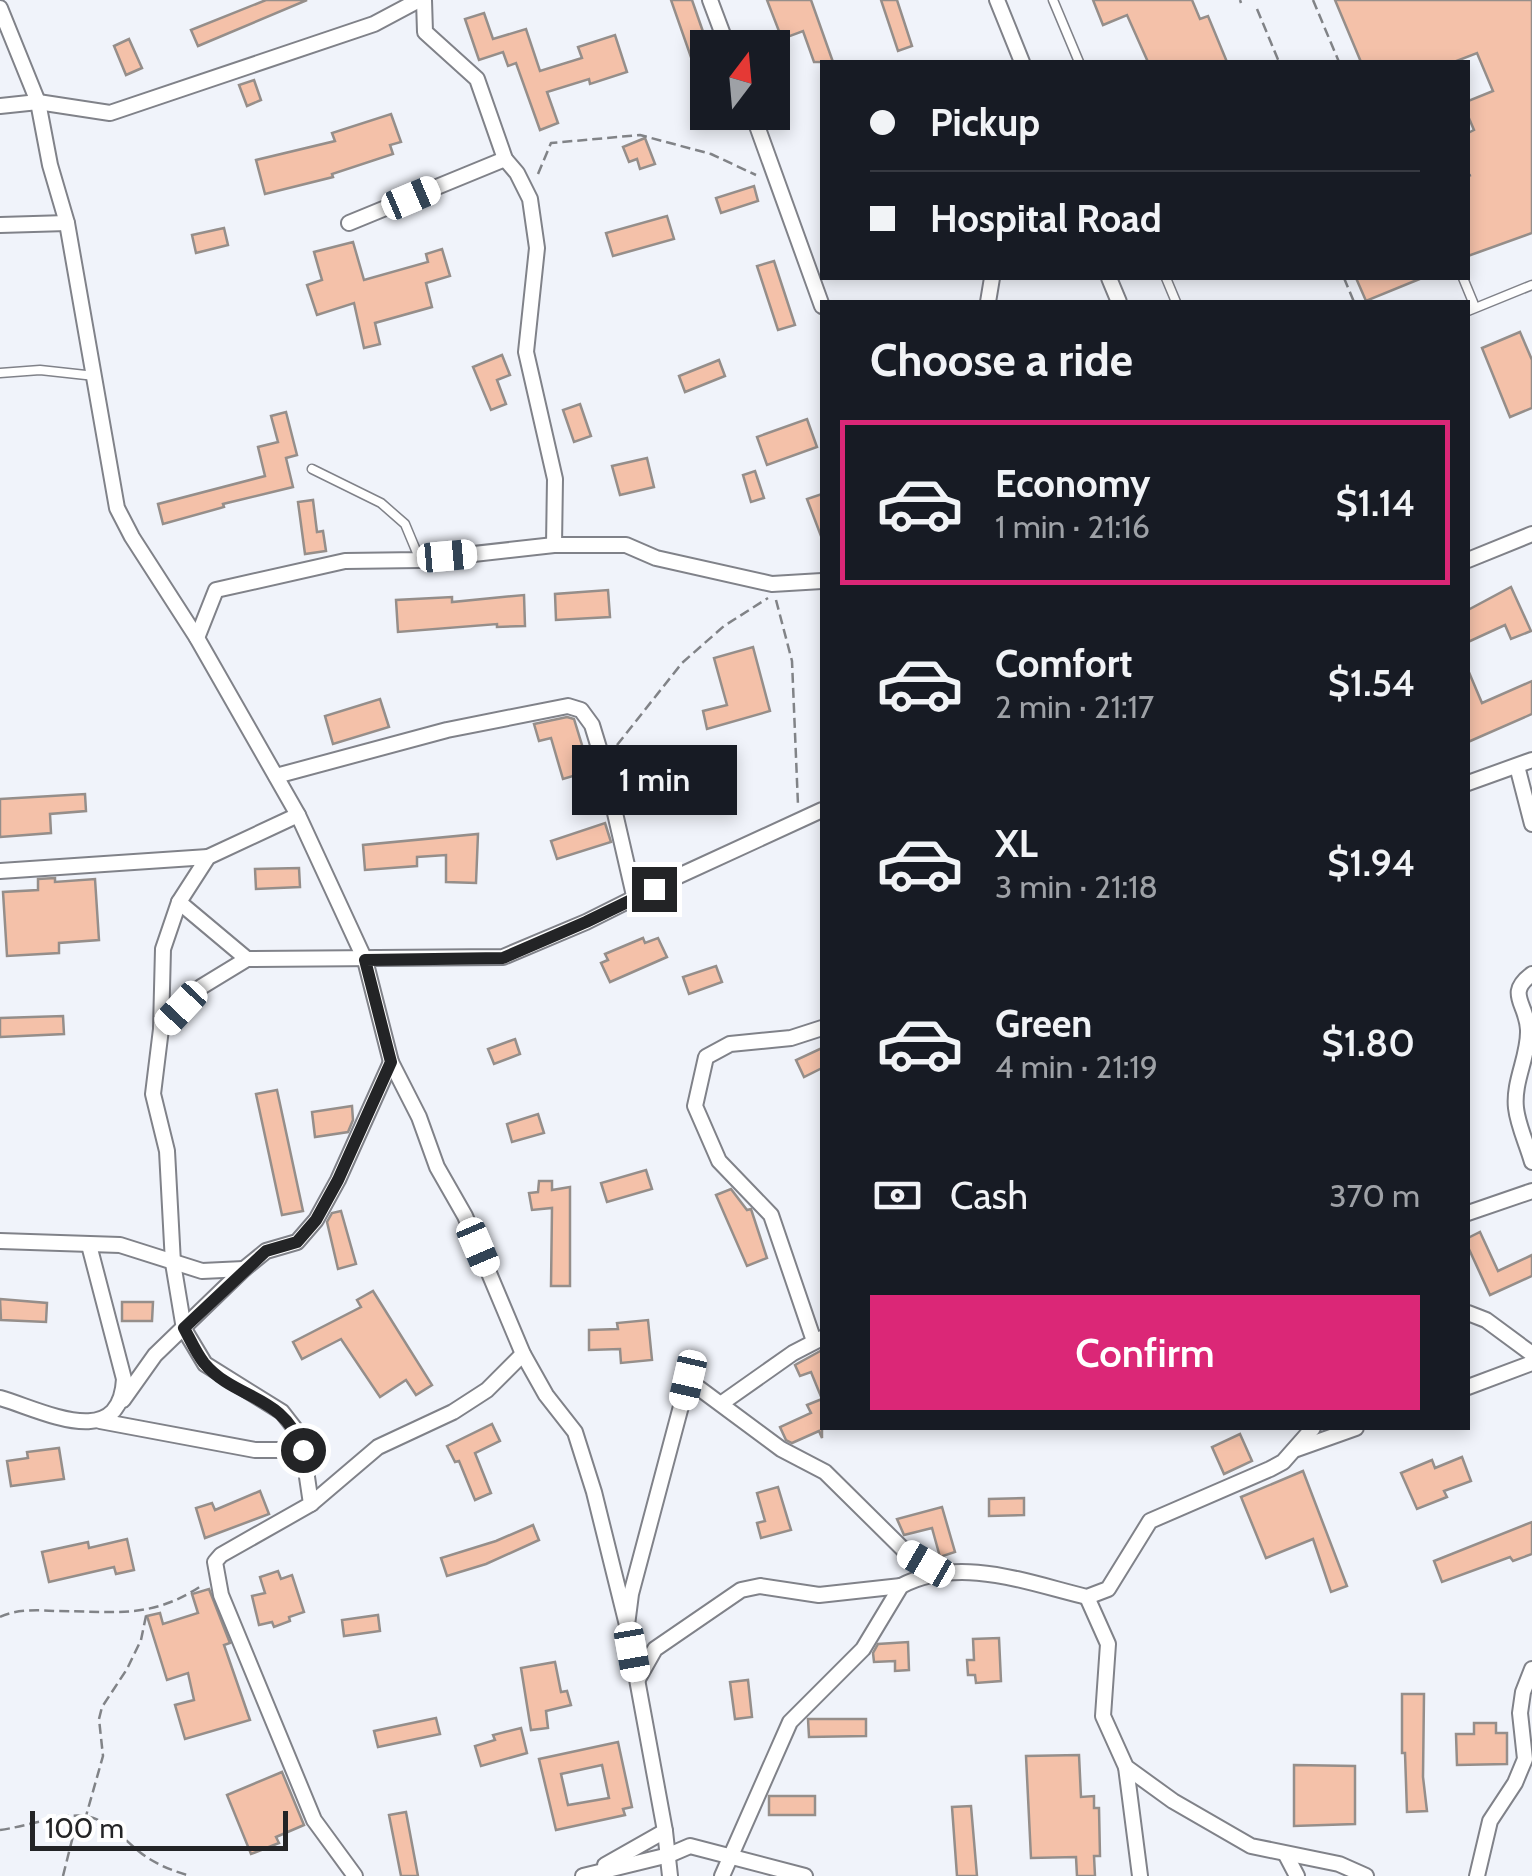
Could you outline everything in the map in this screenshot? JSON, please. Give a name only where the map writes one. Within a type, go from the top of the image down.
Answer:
[{"type":"street","points":[[0,106],[38,102],[110,113],[374,24],[421,0],[425,32],[477,79],[504,159],[517,173],[530,199],[537,248],[526,352],[555,479],[554,545]]},
{"type":"street","points":[[710,0],[721,30]]},
{"type":"street","points":[[997,0],[1021,60]]},
{"type":"street","points":[[0,8],[38,102],[67,223],[116,508],[197,638],[298,814],[365,960],[391,1062],[437,1166],[465,1216],[523,1354],[546,1394],[575,1432],[627,1625],[670,1876]]},
{"type":"street","points":[[759,130],[820,300]]},
{"type":"street","points":[[349,223],[504,159]]},
{"type":"street","points":[[0,225],[67,223]]},
{"type":"street","points":[[1470,559],[1532,534]]},
{"type":"street","points":[[197,638],[216,590],[345,561],[420,560],[554,545],[626,545],[656,558],[772,584],[820,581]]},
{"type":"street","points":[[276,776],[447,730],[568,706],[581,710],[592,725],[603,761],[635,900]]},
{"type":"street","points":[[1470,782],[1532,760]]},
{"type":"street","points":[[1516,766],[1532,824]]},
{"type":"street","points":[[161,1029],[201,986],[247,959],[503,958],[820,811]]},
{"type":"street","points":[[0,871],[208,857],[298,814]]},
{"type":"street","points":[[208,857],[179,902],[164,949],[154,1094],[167,1151],[173,1262],[184,1328],[205,1364],[282,1412],[296,1430],[311,1504]]},
{"type":"street","points":[[179,902],[247,959]]},
{"type":"street","points":[[1532,974],[1520,983],[1517,993],[1528,1032],[1516,1112],[1532,1162]]},
{"type":"street","points":[[722,1403],[818,1339],[772,1214],[719,1161],[695,1106],[706,1057],[730,1044],[790,1038],[820,1029]]},
{"type":"street","points":[[94,1420],[112,1415],[155,1355],[244,1269],[266,1251],[297,1242],[316,1220],[391,1062]]},
{"type":"street","points":[[1470,1211],[1532,1191]]},
{"type":"street","points":[[0,1241],[120,1245],[202,1271],[244,1269]]},
{"type":"street","points":[[89,1245],[124,1379],[123,1400]]},
{"type":"street","points":[[1470,1314],[1486,1320],[1532,1354]]},
{"type":"street","points":[[355,1876],[314,1820],[221,1595],[215,1562],[311,1504],[378,1447],[453,1412],[487,1390],[523,1354]]},
{"type":"street","points":[[1470,1386],[1532,1364]]},
{"type":"street","points":[[627,1625],[630,1594],[688,1380],[781,1449],[825,1472],[908,1554],[947,1572]]},
{"type":"street","points":[[0,1398],[68,1420],[94,1420],[255,1450],[303,1450]]},
{"type":"street","points":[[638,1680],[655,1649],[741,1590],[760,1586],[819,1595],[901,1586],[947,1572],[976,1571],[1087,1597],[1108,1589],[1150,1521],[1270,1470],[1312,1430]]},
{"type":"street","points":[[1296,1449],[1350,1430]]},
{"type":"street","points":[[722,1876],[790,1722],[863,1649],[901,1586]]},
{"type":"street","points":[[1087,1597],[1108,1644],[1103,1716],[1126,1766],[1140,1876]]},
{"type":"street","points":[[1477,1876],[1490,1821],[1515,1783],[1524,1759],[1520,1713],[1532,1669]]},
{"type":"street","points":[[1126,1766],[1172,1802],[1239,1840],[1262,1850],[1340,1864],[1366,1876]]},
{"type":"street","points":[[587,1874],[665,1831]]},
{"type":"street","points":[[587,1874],[668,1856],[690,1846],[805,1876]]},
{"type":"street","points":[[1286,1855],[1297,1876]]},
{"type":"lane","points":[[1053,0],[1078,60]]},
{"type":"lane","points":[[1471,309],[1532,284]]},
{"type":"lane","points":[[0,373],[40,370],[96,376]]},
{"type":"lane","points":[[312,469],[380,503],[404,524],[420,560]]},
{"type":"path","points":[[1313,0],[1337,60]]},
{"type":"path","points":[[1257,9],[1278,60]]},
{"type":"path","points":[[530,199],[551,142],[640,135],[711,154],[779,186]]},
{"type":"path","points":[[603,761],[682,663],[724,626],[775,594],[792,661],[799,821]]},
{"type":"path","points":[[0,1617],[40,1610],[147,1611],[171,1604],[216,1573]]},
{"type":"path","points":[[63,1876],[74,1832],[86,1816],[103,1756],[99,1719],[102,1708],[134,1654],[147,1611]]},
{"type":"path","points":[[0,1830],[86,1816],[104,1821],[147,1857],[191,1876]]},
{"type":"building","points":[[266,0],[307,0],[198,46],[191,30]]},
{"type":"building","points":[[671,0],[692,0],[702,30],[690,30],[690,54]]},
{"type":"building","points":[[767,0],[811,0],[832,60],[814,62],[803,31],[790,36],[790,30],[779,30]]},
{"type":"building","points":[[881,0],[897,0],[912,46],[898,51]]},
{"type":"building","points":[[1093,0],[1192,0],[1200,19],[1208,16],[1226,60],[1147,60],[1127,15],[1103,25]]},
{"type":"building","points":[[1335,0],[1532,0],[1532,233],[1470,255],[1470,132],[1474,130],[1470,100],[1493,91],[1477,53],[1459,60],[1360,60]]},
{"type":"building","points":[[484,13],[493,39],[526,29],[540,71],[582,58],[578,47],[615,35],[627,72],[547,92],[558,123],[540,130],[516,63],[508,66],[503,52],[479,60],[465,19]]},
{"type":"building","points":[[129,39],[142,68],[126,75],[114,46]]},
{"type":"building","points":[[254,80],[261,100],[247,106],[239,85]]},
{"type":"building","points":[[391,114],[401,142],[390,145],[393,154],[332,174],[333,177],[265,194],[256,160],[335,141],[332,133]]},
{"type":"building","points":[[645,138],[655,164],[640,169],[637,159],[629,162],[623,147]]},
{"type":"building","points":[[754,186],[758,201],[721,213],[716,198]]},
{"type":"building","points":[[667,216],[674,239],[613,256],[606,233]]},
{"type":"building","points":[[224,228],[228,245],[196,253],[192,235]]},
{"type":"building","points":[[353,242],[364,280],[428,262],[426,254],[442,249],[450,276],[426,283],[432,307],[375,323],[380,344],[364,348],[354,303],[317,315],[307,285],[322,280],[314,252]]},
{"type":"building","points":[[774,261],[795,325],[778,330],[757,266]]},
{"type":"building","points":[[1357,280],[1417,280],[1368,300]]},
{"type":"building","points":[[1520,332],[1532,360],[1532,408],[1510,417],[1482,348]]},
{"type":"building","points":[[502,355],[510,375],[497,380],[506,404],[491,410],[473,367]]},
{"type":"building","points":[[719,360],[725,376],[685,392],[679,376]]},
{"type":"building","points":[[580,404],[591,436],[574,442],[563,410]]},
{"type":"building","points":[[286,412],[297,455],[286,458],[293,487],[163,524],[158,504],[265,476],[258,447],[278,442],[271,416]]},
{"type":"building","points":[[807,419],[817,447],[767,465],[757,437]]},
{"type":"building","points":[[647,458],[654,487],[620,495],[612,466]]},
{"type":"building","points":[[755,471],[764,498],[751,502],[743,475]]},
{"type":"building","points":[[820,495],[820,533],[807,499]]},
{"type":"building","points":[[313,500],[317,532],[323,531],[326,551],[305,554],[298,502]]},
{"type":"building","points":[[1511,587],[1531,631],[1511,639],[1505,625],[1470,641],[1470,609]]},
{"type":"building","points":[[608,590],[610,617],[556,620],[555,594]]},
{"type":"building","points":[[524,595],[525,626],[497,624],[398,632],[396,600],[452,597],[452,602]]},
{"type":"building","points":[[753,647],[770,711],[707,729],[703,711],[727,705],[714,658]]},
{"type":"building","points":[[1470,675],[1482,703],[1532,681],[1532,714],[1470,741]]},
{"type":"building","points":[[380,699],[389,727],[333,744],[325,716]]},
{"type":"building","points":[[574,719],[590,771],[563,779],[551,738],[539,741],[534,724]]},
{"type":"building","points":[[85,794],[86,811],[50,814],[51,833],[0,837],[0,799]]},
{"type":"building","points":[[605,823],[611,842],[557,859],[551,841]]},
{"type":"building","points":[[478,834],[476,883],[446,882],[446,855],[417,857],[417,866],[365,870],[363,845]]},
{"type":"building","points":[[299,868],[300,887],[256,889],[255,869]]},
{"type":"building","points":[[55,878],[55,882],[95,879],[99,940],[59,943],[59,953],[7,956],[3,892],[38,890],[38,879]]},
{"type":"building","points":[[643,938],[645,943],[658,938],[667,957],[610,982],[601,963],[608,960],[605,954]]},
{"type":"building","points":[[716,966],[722,982],[689,994],[683,977]]},
{"type":"building","points":[[63,1016],[64,1034],[0,1037],[0,1018]]},
{"type":"building","points":[[515,1039],[520,1054],[494,1064],[488,1049]]},
{"type":"building","points":[[820,1049],[820,1069],[804,1077],[796,1060]]},
{"type":"building","points":[[277,1090],[303,1211],[282,1215],[256,1094]]},
{"type":"building","points":[[352,1106],[353,1120],[348,1132],[315,1137],[312,1112]]},
{"type":"building","points":[[538,1114],[544,1133],[512,1142],[507,1124]]},
{"type":"building","points":[[646,1170],[652,1189],[607,1202],[601,1183]]},
{"type":"building","points":[[539,1181],[552,1181],[552,1190],[570,1187],[570,1286],[551,1286],[552,1208],[532,1210],[529,1193],[538,1192]]},
{"type":"building","points":[[731,1189],[747,1210],[751,1209],[767,1258],[747,1266],[716,1195]]},
{"type":"building","points":[[341,1211],[356,1264],[338,1269],[327,1222],[332,1213]]},
{"type":"building","points":[[1480,1232],[1498,1271],[1532,1255],[1532,1276],[1490,1295],[1470,1251],[1470,1237]]},
{"type":"building","points":[[373,1291],[432,1385],[416,1395],[406,1380],[380,1397],[341,1339],[302,1359],[293,1342],[361,1307],[357,1300]]},
{"type":"building","points":[[0,1299],[47,1303],[46,1322],[1,1320]]},
{"type":"building","points":[[122,1302],[153,1302],[152,1321],[122,1321]]},
{"type":"building","points":[[648,1320],[652,1360],[621,1363],[620,1349],[589,1350],[589,1330],[618,1329],[617,1323]]},
{"type":"building","points":[[820,1351],[820,1394],[811,1372],[800,1376],[795,1365]]},
{"type":"building","points":[[820,1400],[822,1438],[819,1431],[792,1443],[780,1427],[811,1413],[807,1405]]},
{"type":"building","points":[[492,1424],[500,1441],[475,1453],[491,1493],[475,1500],[459,1461],[455,1462],[447,1446]]},
{"type":"building","points":[[1240,1434],[1252,1461],[1224,1474],[1212,1447]]},
{"type":"building","points":[[59,1448],[64,1479],[11,1486],[7,1461],[28,1458],[27,1452]]},
{"type":"building","points":[[1462,1457],[1471,1481],[1444,1491],[1447,1497],[1417,1509],[1401,1473],[1432,1460],[1435,1468]]},
{"type":"building","points":[[1303,1471],[1347,1586],[1331,1592],[1313,1539],[1266,1558],[1241,1497]]},
{"type":"building","points":[[778,1487],[791,1530],[761,1538],[757,1523],[765,1521],[757,1493]]},
{"type":"building","points":[[260,1491],[269,1514],[205,1538],[196,1508],[212,1503],[215,1510]]},
{"type":"building","points":[[1024,1498],[1024,1515],[989,1516],[989,1499]]},
{"type":"building","points":[[942,1507],[955,1552],[940,1557],[932,1528],[904,1535],[897,1519]]},
{"type":"building","points":[[1532,1522],[1532,1554],[1513,1561],[1510,1557],[1442,1582],[1434,1561]]},
{"type":"building","points":[[533,1525],[539,1540],[486,1564],[447,1576],[441,1558]]},
{"type":"building","points":[[127,1539],[134,1570],[116,1574],[114,1567],[49,1582],[42,1552],[88,1542],[89,1548]]},
{"type":"building","points":[[278,1571],[281,1579],[292,1575],[304,1612],[274,1627],[272,1622],[259,1625],[252,1596],[265,1593],[260,1577]]},
{"type":"building","points":[[209,1589],[230,1643],[224,1645],[250,1720],[185,1739],[175,1705],[194,1700],[188,1673],[167,1680],[147,1616],[160,1613],[163,1624],[198,1613],[192,1594]]},
{"type":"building","points":[[378,1615],[380,1631],[344,1636],[342,1620]]},
{"type":"building","points":[[999,1638],[1001,1681],[976,1683],[975,1675],[968,1675],[967,1660],[974,1660],[973,1639]]},
{"type":"building","points":[[908,1642],[909,1670],[895,1671],[895,1661],[874,1662],[878,1644]]},
{"type":"building","points":[[555,1662],[561,1692],[567,1691],[571,1705],[546,1711],[548,1728],[531,1730],[521,1668]]},
{"type":"building","points":[[748,1680],[752,1717],[735,1719],[730,1682]]},
{"type":"building","points":[[1402,1694],[1424,1694],[1423,1777],[1427,1811],[1407,1812]]},
{"type":"building","points":[[436,1718],[440,1734],[378,1747],[374,1731]]},
{"type":"building","points":[[808,1719],[866,1719],[866,1736],[809,1737]]},
{"type":"building","points":[[1474,1723],[1496,1723],[1496,1733],[1507,1733],[1507,1764],[1457,1765],[1456,1734],[1474,1734]]},
{"type":"building","points":[[521,1728],[527,1753],[481,1766],[475,1746],[495,1740],[493,1735]]},
{"type":"building","points":[[618,1742],[632,1807],[623,1809],[625,1815],[556,1830],[539,1759]],"holes":[[[602,1765],[609,1798],[568,1805],[561,1774]]]},
{"type":"building","points":[[1079,1755],[1081,1797],[1094,1796],[1094,1808],[1099,1808],[1100,1856],[1094,1856],[1095,1876],[1077,1876],[1076,1857],[1031,1858],[1026,1756]]},
{"type":"building","points":[[1294,1765],[1355,1766],[1355,1824],[1294,1826]]},
{"type":"building","points":[[282,1772],[304,1825],[276,1837],[279,1843],[251,1854],[227,1795]]},
{"type":"building","points":[[769,1796],[815,1796],[815,1815],[769,1815]]},
{"type":"building","points":[[971,1806],[977,1876],[957,1876],[952,1807]]},
{"type":"building","points":[[406,1812],[418,1876],[401,1876],[389,1815]]},
{"type":"route","points":[[303,1450],[296,1430],[282,1412],[205,1364],[184,1328],[266,1251],[297,1242],[316,1220],[338,1180],[391,1062],[365,960],[503,958],[654,889]]}]
